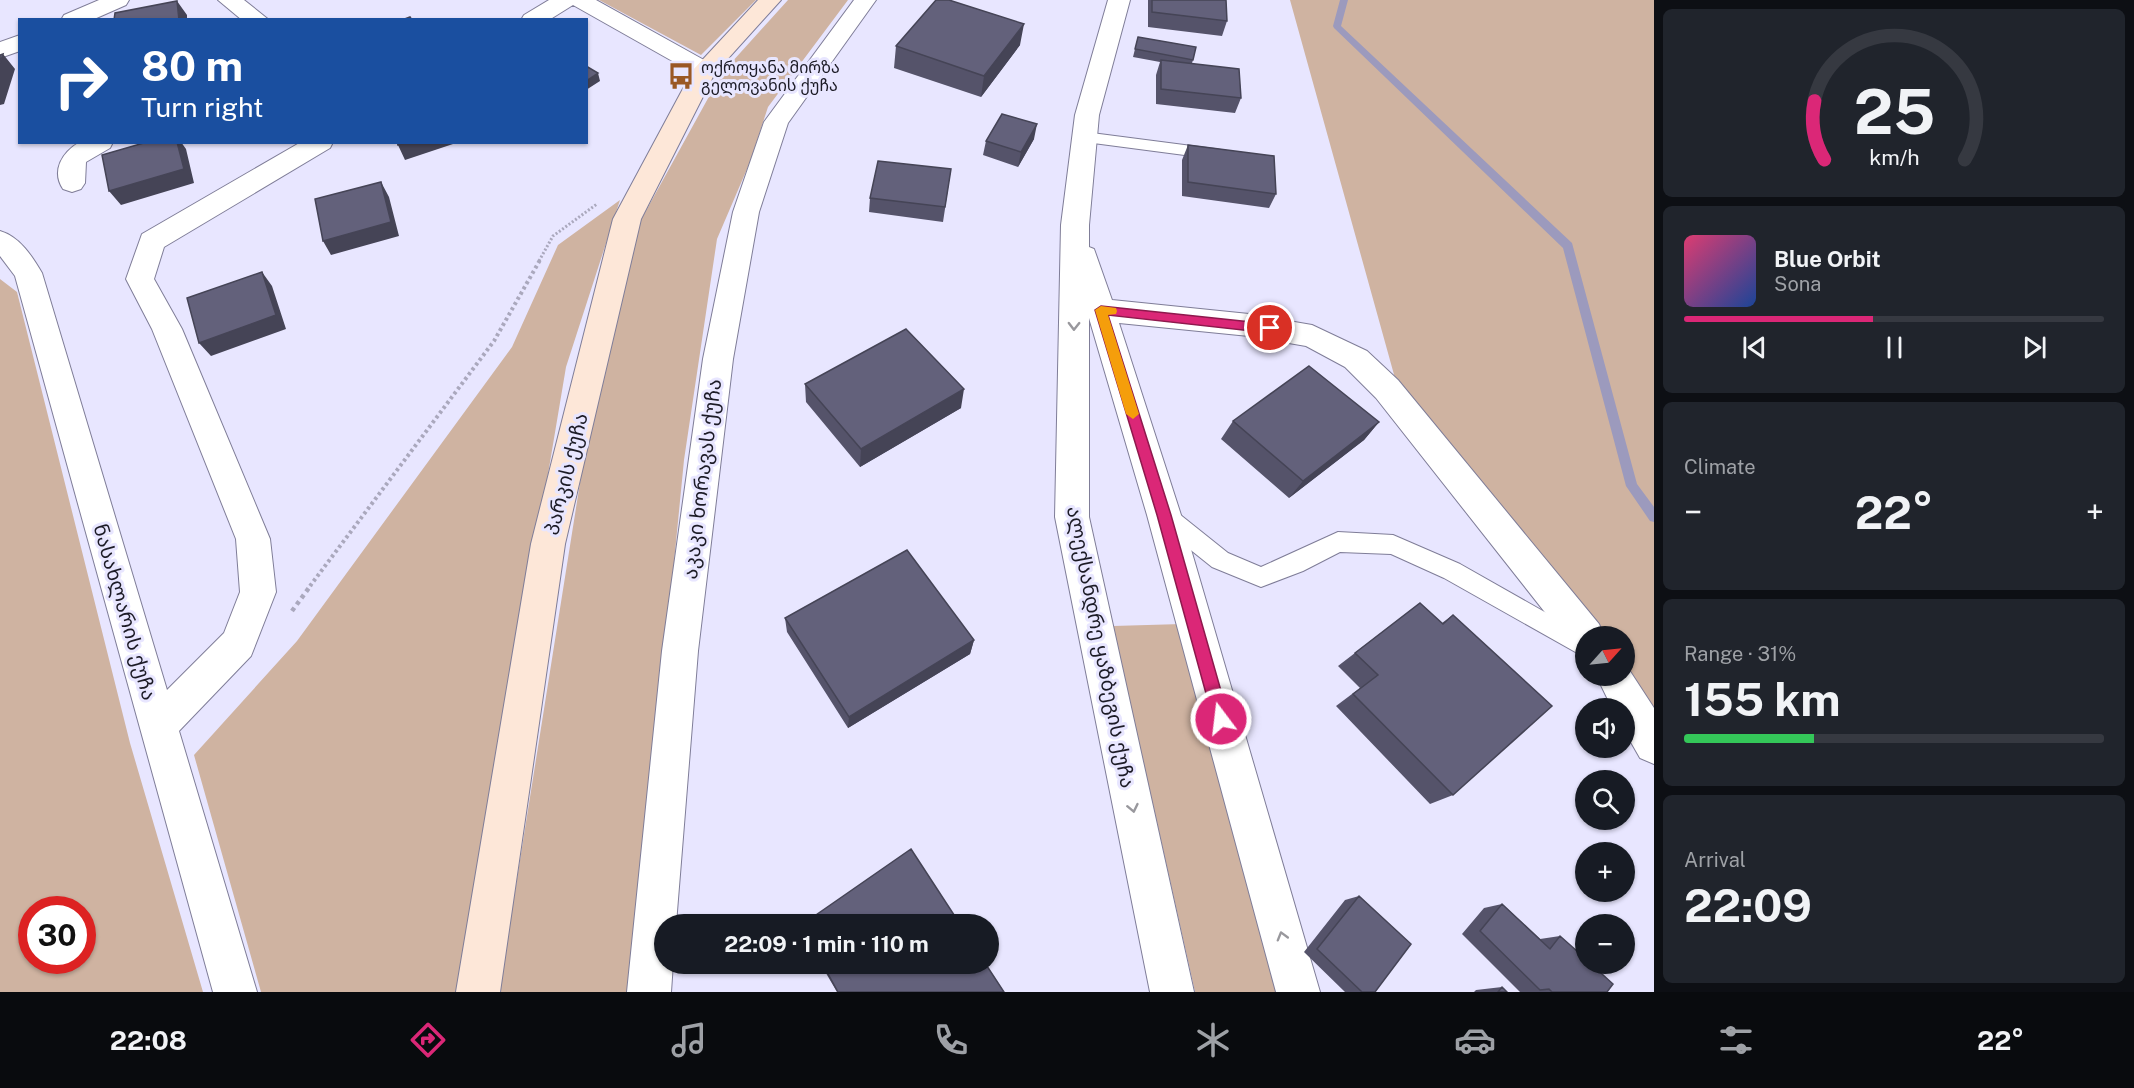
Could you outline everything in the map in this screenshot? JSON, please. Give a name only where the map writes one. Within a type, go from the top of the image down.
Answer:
[{"type":"street","points":[[77,18],[118,0]]},
{"type":"street","points":[[229,0],[255,18]]},
{"type":"street","points":[[535,18],[565,0]]},
{"type":"street","points":[[580,0],[705,70]]},
{"type":"street","name":"პარკის ქუჩა","points":[[478,992],[548,544],[627,219],[705,70],[770,0]]},
{"type":"street","name":"აკაკი ხორავას ქუჩა","points":[[649,992],[680,651],[717,359],[746,212],[776,122],[865,0]]},
{"type":"street","name":"ალექსანდრე ყაზბეგის ქუჩა","points":[[1119,0],[1087,115],[1075,225],[1072,517],[1172,992]]},
{"type":"street","points":[[0,51],[18,43]]},
{"type":"street","points":[[72,183],[70,167],[75,156],[97,144]]},
{"type":"street","points":[[157,726],[238,644],[258,592],[253,539],[167,329],[140,279],[152,241],[318,144]]},
{"type":"street","name":"ალექსანდრე ყაზბეგის ქუჩა","points":[[1075,225],[1164,515],[1298,992]]},
{"type":"street","name":"ნასახლარის ქუჩა","points":[[0,241],[9,248],[28,273],[235,992]]},
{"type":"street","points":[[1101,310],[1249,324],[1312,336],[1356,359],[1387,389],[1578,626]]},
{"type":"street","points":[[1620,686],[1654,745]]},
{"type":"lane","points":[[1084,137],[1223,155]]},
{"type":"lane","points":[[1164,515],[1220,560],[1261,577],[1295,564],[1338,542],[1394,544],[1452,571],[1575,641]]},
{"type":"path","points":[[291,612],[494,341],[553,236],[598,203]]},
{"type":"shaded area","points":[[599,0],[756,0],[701,55]]},
{"type":"shaded area","points":[[788,0],[848,0],[768,107],[750,162],[717,239],[684,460],[632,992],[499,992],[583,464],[637,227],[722,73]]},
{"type":"shaded area","points":[[1290,0],[1654,0],[1654,724],[1632,686],[1635,686],[1635,626],[1590,626],[1398,389]]},
{"type":"shaded area","points":[[620,200],[566,367],[461,992],[261,992],[194,755],[297,641],[512,347],[558,245]]},
{"type":"shaded area","points":[[0,279],[17,292],[130,743],[203,992],[0,992]]},
{"type":"shaded area","points":[[1182,624],[1281,992],[1195,992],[1113,626]]},
{"type":"building","points":[[936,0],[949,0],[1024,24],[984,76],[896,46]]},
{"type":"building","points":[[1152,0],[1226,0],[1227,21],[1152,12]]},
{"type":"building","points":[[177,1],[179,18],[114,18],[115,13]]},
{"type":"building","points":[[1138,37],[1196,47],[1193,60],[1135,49]]},
{"type":"building","points":[[1161,60],[1239,69],[1241,98],[1161,89]]},
{"type":"building","points":[[588,67],[598,73],[588,80]]},
{"type":"building","points":[[1002,114],[1037,124],[1021,152],[986,141]]},
{"type":"building","points":[[140,144],[178,144],[184,169],[109,191],[102,155]]},
{"type":"building","points":[[1188,145],[1274,156],[1276,194],[1188,182]]},
{"type":"building","points":[[878,161],[951,169],[945,207],[870,198]]},
{"type":"building","points":[[381,182],[391,222],[323,241],[315,199]]},
{"type":"building","points":[[262,272],[276,315],[199,343],[187,298]]},
{"type":"building","points":[[906,329],[964,389],[861,449],[805,384]]},
{"type":"building","points":[[1309,366],[1379,422],[1303,481],[1233,421]]},
{"type":"building","points":[[907,550],[974,640],[849,717],[785,618]]},
{"type":"building","points":[[1420,603],[1443,624],[1453,615],[1552,706],[1453,795],[1353,694],[1378,675],[1355,653]]},
{"type":"building","points":[[911,849],[953,914],[817,914]]},
{"type":"building","points":[[1359,896],[1411,944],[1375,992],[1362,992],[1317,949]]},
{"type":"building","points":[[1502,904],[1550,949],[1560,936],[1575,949],[1575,974],[1602,974],[1613,984],[1607,992],[1540,990],[1480,931]]},
{"type":"building","points":[[828,974],[992,974],[1004,992],[838,992]]},
{"type":"waterway","points":[[1344,0],[1337,26],[1568,246],[1632,486],[1654,517]]},
{"type":"slow traffic","points":[[1111,311],[1101,310],[1133,414]]},
{"type":"place","name":"ოქროყანა მირზა გელოვანის ქუჩა","points":[[681,76]]},
{"type":"route","points":[[1221,719],[1164,515],[1101,310],[1270,328]]}]
